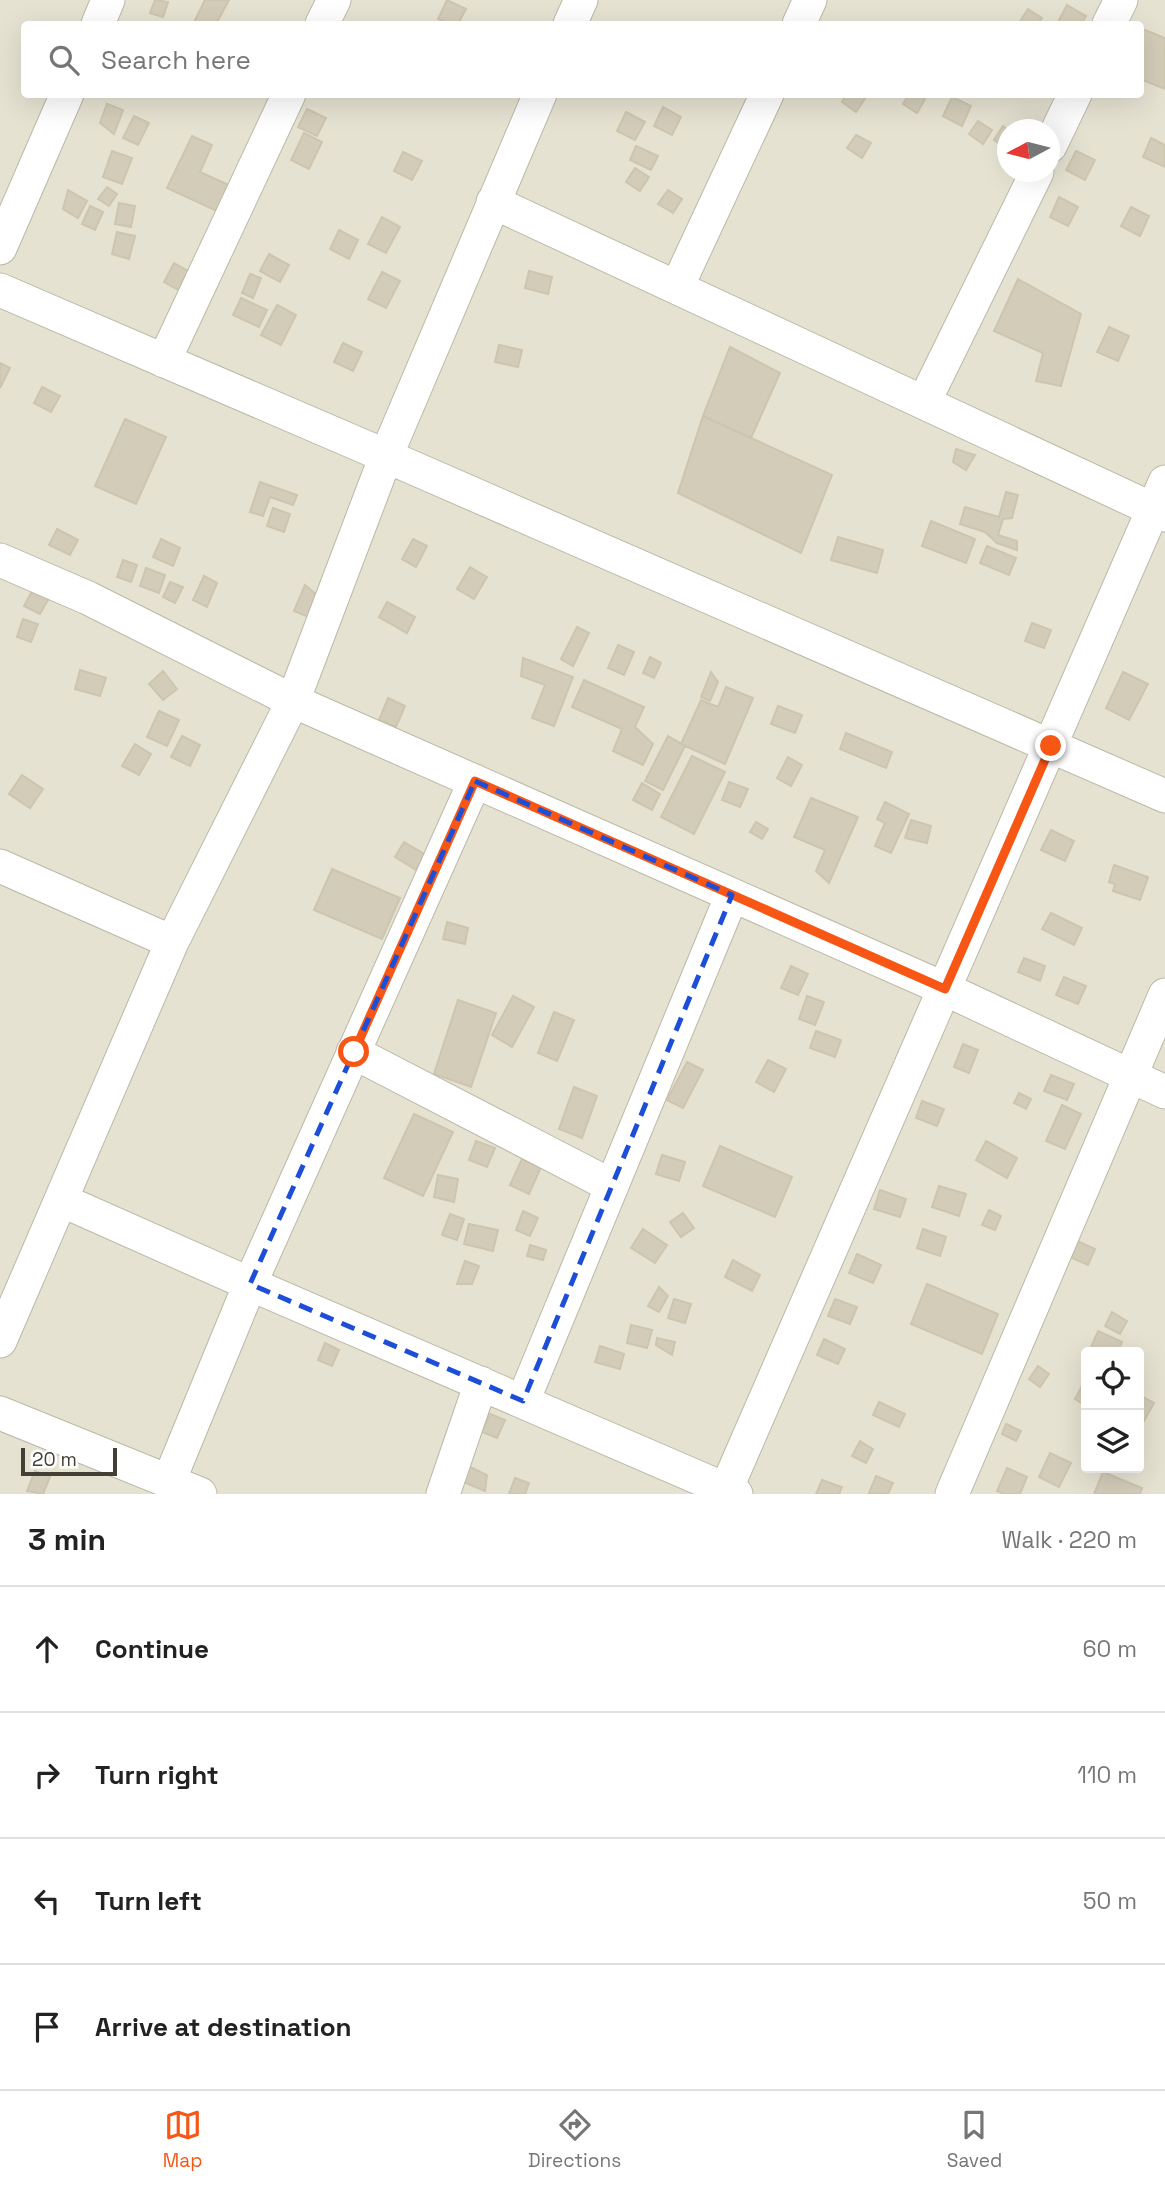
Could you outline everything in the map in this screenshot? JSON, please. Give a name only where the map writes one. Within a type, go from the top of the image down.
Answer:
[{"type":"street","points":[[99,21],[108,0]]},
{"type":"street","points":[[324,21],[334,0]]},
{"type":"street","points":[[571,21],[581,0]]},
{"type":"street","points":[[800,21],[810,0]]},
{"type":"street","points":[[1110,21],[1121,0]]},
{"type":"street","points":[[0,248],[65,98]]},
{"type":"street","points":[[164,361],[287,98]]},
{"type":"street","points":[[0,1341],[172,942],[293,701],[386,456],[538,98]]},
{"type":"street","points":[[677,287],[765,98]]},
{"type":"street","points":[[1060,124],[1073,98]]},
{"type":"street","points":[[924,402],[1032,182]]},
{"type":"street","points":[[61,1200],[729,1493],[945,989],[1161,502],[924,402],[493,202]]},
{"type":"street","points":[[0,290],[1165,796]]},
{"type":"street","points":[[0,560],[88,598],[293,701],[945,989],[1165,1092]]},
{"type":"street","points":[[169,1482],[250,1284],[475,781]]},
{"type":"street","points":[[0,866],[172,942]]},
{"type":"street","points":[[523,1401],[732,895]]},
{"type":"street","points":[[951,1494],[1165,995]]},
{"type":"street","points":[[354,1052],[612,1186]]},
{"type":"street","points":[[443,1494],[481,1383]]},
{"type":"street","points":[[0,1413],[200,1494]]},
{"type":"highlighted area","points":[[475,781],[732,895],[523,1401],[250,1284]]},
{"type":"shaded area","points":[[0,0],[1165,0],[1165,1494],[0,1494]]},
{"type":"building","points":[[155,0],[168,2],[163,17],[150,13]]},
{"type":"building","points":[[205,0],[229,0],[218,21],[194,21]]},
{"type":"building","points":[[447,0],[466,9],[460,21],[438,19]]},
{"type":"building","points":[[1067,5],[1086,16],[1083,21],[1059,21]]},
{"type":"building","points":[[1028,9],[1042,18],[1040,21],[1020,21]]},
{"type":"building","points":[[1144,30],[1165,38],[1165,89],[1144,81]]},
{"type":"building","points":[[844,98],[865,98],[856,112],[842,102]]},
{"type":"building","points":[[907,98],[925,99],[917,113],[903,104]]},
{"type":"building","points":[[952,98],[971,106],[962,126],[943,116]]},
{"type":"building","points":[[107,104],[123,110],[114,134],[100,123]]},
{"type":"building","points":[[663,107],[681,117],[672,135],[654,126]]},
{"type":"building","points":[[307,109],[326,118],[317,136],[298,127]]},
{"type":"building","points":[[626,112],[645,122],[635,140],[617,131]]},
{"type":"building","points":[[134,116],[149,123],[138,145],[123,138]]},
{"type":"building","points":[[978,121],[992,130],[983,144],[969,134]]},
{"type":"building","points":[[304,133],[322,142],[309,169],[291,160]]},
{"type":"building","points":[[856,135],[871,143],[862,158],[847,148]]},
{"type":"building","points":[[192,136],[212,145],[200,172],[231,186],[219,212],[167,188]]},
{"type":"building","points":[[1151,138],[1165,145],[1165,167],[1143,157]]},
{"type":"building","points":[[636,146],[658,156],[651,170],[630,160]]},
{"type":"building","points":[[112,151],[132,158],[122,184],[103,177]]},
{"type":"building","points":[[1076,151],[1095,160],[1085,180],[1066,170]]},
{"type":"building","points":[[403,152],[422,161],[412,180],[394,171]]},
{"type":"building","points":[[635,168],[649,177],[640,191],[626,182]]},
{"type":"building","points":[[107,187],[117,194],[109,206],[98,199]]},
{"type":"building","points":[[68,190],[87,201],[78,218],[63,209]]},
{"type":"building","points":[[668,190],[682,199],[673,213],[658,204]]},
{"type":"building","points":[[1059,197],[1078,207],[1068,226],[1050,217]]},
{"type":"building","points":[[119,203],[135,206],[131,227],[115,224]]},
{"type":"building","points":[[90,206],[103,212],[95,230],[82,224]]},
{"type":"building","points":[[1131,207],[1149,216],[1140,236],[1121,226]]},
{"type":"building","points":[[382,217],[400,227],[386,253],[368,244]]},
{"type":"building","points":[[339,230],[358,240],[349,259],[330,249]]},
{"type":"building","points":[[117,232],[135,236],[129,259],[112,254]]},
{"type":"building","points":[[269,254],[289,265],[280,282],[260,271]]},
{"type":"building","points":[[174,263],[199,277],[189,296],[164,282]]},
{"type":"building","points":[[529,271],[552,277],[548,294],[525,288]]},
{"type":"building","points":[[382,272],[400,281],[386,308],[368,299]]},
{"type":"building","points":[[250,274],[261,278],[253,298],[242,293]]},
{"type":"building","points":[[1018,279],[1081,314],[1061,386],[1036,381],[1043,353],[994,331]]},
{"type":"building","points":[[241,298],[267,310],[259,327],[233,315]]},
{"type":"building","points":[[277,305],[296,315],[281,345],[261,335]]},
{"type":"building","points":[[1109,327],[1129,336],[1118,361],[1097,352]]},
{"type":"building","points":[[343,343],[362,352],[353,371],[334,362]]},
{"type":"building","points":[[499,345],[522,350],[518,367],[495,362]]},
{"type":"building","points":[[730,347],[780,373],[751,438],[703,416]]},
{"type":"building","points":[[0,363],[10,368],[0,388]]},
{"type":"building","points":[[42,387],[60,396],[51,412],[34,403]]},
{"type":"building","points":[[703,416],[832,475],[801,553],[678,493]]},
{"type":"building","points":[[125,419],[166,437],[136,504],[95,486]]},
{"type":"building","points":[[956,449],[975,455],[966,470],[953,462]]},
{"type":"building","points":[[260,482],[297,495],[293,505],[270,497],[263,516],[250,512]]},
{"type":"building","points":[[1006,492],[1018,495],[1012,518],[1003,519],[998,535],[1017,541],[1017,550],[997,543],[985,532],[960,524],[965,507],[999,517]]},
{"type":"building","points":[[273,508],[290,514],[284,532],[267,526]]},
{"type":"building","points":[[931,521],[975,539],[966,563],[922,546]]},
{"type":"building","points":[[57,529],[78,540],[70,555],[49,545]]},
{"type":"building","points":[[838,537],[883,550],[877,573],[831,560]]},
{"type":"building","points":[[161,539],[180,548],[173,566],[153,557]]},
{"type":"building","points":[[413,539],[427,546],[416,567],[402,559]]},
{"type":"building","points":[[987,546],[1016,558],[1009,575],[980,563]]},
{"type":"building","points":[[123,560],[137,565],[131,582],[117,577]]},
{"type":"building","points":[[470,567],[487,577],[474,599],[457,589]]},
{"type":"building","points":[[146,568],[165,575],[159,593],[140,586]]},
{"type":"building","points":[[204,576],[217,583],[207,607],[193,600]]},
{"type":"building","points":[[170,582],[183,587],[175,603],[163,597]]},
{"type":"building","points":[[305,585],[324,601],[316,620],[294,611]]},
{"type":"building","points":[[32,591],[48,600],[40,614],[24,606]]},
{"type":"building","points":[[387,602],[415,617],[407,633],[379,617]]},
{"type":"building","points":[[23,619],[38,624],[31,642],[17,637]]},
{"type":"building","points":[[1032,623],[1051,630],[1044,648],[1025,641]]},
{"type":"building","points":[[577,627],[589,633],[573,666],[561,659]]},
{"type":"building","points":[[618,645],[634,652],[624,675],[608,668]]},
{"type":"building","points":[[650,657],[661,663],[654,678],[643,673]]},
{"type":"building","points":[[523,658],[573,677],[554,726],[532,718],[545,685],[521,676]]},
{"type":"building","points":[[80,670],[106,678],[100,696],[75,689]]},
{"type":"building","points":[[163,671],[177,689],[163,700],[149,684]]},
{"type":"building","points":[[711,672],[718,682],[710,701],[701,697]]},
{"type":"building","points":[[1123,672],[1148,684],[1129,720],[1106,708]]},
{"type":"building","points":[[584,680],[644,707],[635,727],[653,744],[643,765],[613,751],[622,729],[572,707]]},
{"type":"building","points":[[726,687],[753,698],[725,764],[681,744],[701,700],[718,707]]},
{"type":"building","points":[[388,698],[405,706],[396,727],[379,720]]},
{"type":"building","points":[[778,706],[802,715],[795,733],[771,724]]},
{"type":"building","points":[[159,711],[179,720],[167,746],[147,737]]},
{"type":"building","points":[[846,733],[892,752],[886,768],[840,749]]},
{"type":"building","points":[[182,736],[200,745],[190,766],[171,757]]},
{"type":"building","points":[[668,736],[685,746],[663,790],[645,781]]},
{"type":"building","points":[[135,744],[151,754],[139,775],[122,766]]},
{"type":"building","points":[[692,756],[725,772],[694,834],[661,817]]},
{"type":"building","points":[[788,757],[802,765],[791,786],[777,778]]},
{"type":"building","points":[[22,775],[43,789],[30,808],[9,794]]},
{"type":"building","points":[[729,782],[748,789],[740,807],[722,800]]},
{"type":"building","points":[[642,783],[660,794],[652,810],[633,800]]},
{"type":"building","points":[[811,798],[858,817],[829,883],[816,871],[825,850],[794,837]]},
{"type":"building","points":[[885,802],[909,814],[891,853],[875,846],[885,823],[877,819]]},
{"type":"building","points":[[911,820],[931,826],[927,843],[905,838]]},
{"type":"building","points":[[756,822],[768,829],[762,839],[750,832]]},
{"type":"building","points":[[1051,830],[1074,841],[1065,861],[1041,850]]},
{"type":"building","points":[[404,842],[426,855],[416,870],[395,857]]},
{"type":"building","points":[[1114,865],[1148,877],[1140,900],[1113,891],[1115,884],[1109,882]]},
{"type":"building","points":[[332,869],[400,898],[382,939],[314,910]]},
{"type":"building","points":[[1051,913],[1082,928],[1074,945],[1042,929]]},
{"type":"building","points":[[447,922],[468,928],[465,944],[443,939]]},
{"type":"building","points":[[1024,958],[1045,966],[1040,981],[1018,972]]},
{"type":"building","points":[[791,966],[808,974],[798,995],[781,988]]},
{"type":"building","points":[[1064,977],[1086,986],[1078,1004],[1056,995]]},
{"type":"building","points":[[513,996],[534,1007],[512,1047],[492,1035]]},
{"type":"building","points":[[807,996],[824,1002],[815,1025],[799,1019]]},
{"type":"building","points":[[458,1000],[496,1013],[471,1087],[434,1074]]},
{"type":"building","points":[[554,1012],[574,1020],[557,1061],[538,1053]]},
{"type":"building","points":[[816,1031],[841,1040],[835,1057],[810,1048]]},
{"type":"building","points":[[963,1044],[978,1050],[969,1073],[954,1067]]},
{"type":"building","points":[[768,1060],[786,1069],[774,1092],[756,1082]]},
{"type":"building","points":[[687,1062],[703,1070],[683,1108],[667,1100]]},
{"type":"building","points":[[1051,1075],[1074,1084],[1067,1100],[1044,1091]]},
{"type":"building","points":[[574,1087],[597,1096],[582,1138],[559,1129]]},
{"type":"building","points":[[1019,1093],[1031,1099],[1026,1109],[1014,1103]]},
{"type":"building","points":[[922,1101],[944,1109],[937,1126],[916,1118]]},
{"type":"building","points":[[1062,1105],[1081,1114],[1065,1149],[1046,1141]]},
{"type":"building","points":[[414,1114],[453,1132],[423,1196],[384,1178]]},
{"type":"building","points":[[476,1141],[495,1148],[487,1167],[469,1160]]},
{"type":"building","points":[[986,1141],[1017,1158],[1007,1178],[976,1160]]},
{"type":"building","points":[[720,1146],[792,1177],[775,1217],[703,1186]]},
{"type":"building","points":[[662,1155],[685,1162],[679,1181],[656,1174]]},
{"type":"building","points":[[522,1159],[541,1167],[529,1194],[510,1185]]},
{"type":"building","points":[[438,1175],[458,1179],[454,1202],[434,1197]]},
{"type":"building","points":[[939,1186],[966,1194],[959,1216],[932,1207]]},
{"type":"building","points":[[880,1190],[906,1199],[900,1217],[874,1209]]},
{"type":"building","points":[[989,1210],[1001,1216],[995,1230],[982,1225]]},
{"type":"building","points":[[523,1211],[538,1218],[530,1236],[516,1230]]},
{"type":"building","points":[[683,1213],[694,1228],[681,1237],[670,1222]]},
{"type":"building","points":[[450,1214],[464,1219],[457,1240],[442,1235]]},
{"type":"building","points":[[469,1224],[498,1230],[493,1251],[464,1244]]},
{"type":"building","points":[[643,1229],[667,1245],[655,1263],[631,1248]]},
{"type":"building","points":[[923,1229],[946,1237],[940,1256],[917,1248]]},
{"type":"building","points":[[1077,1241],[1095,1249],[1088,1265],[1070,1257]]},
{"type":"building","points":[[530,1245],[546,1250],[543,1260],[527,1256]]},
{"type":"building","points":[[857,1254],[881,1265],[873,1283],[849,1273]]},
{"type":"building","points":[[733,1260],[760,1275],[752,1291],[725,1277]]},
{"type":"building","points":[[465,1261],[479,1266],[472,1284],[457,1284]]},
{"type":"building","points":[[927,1284],[998,1314],[982,1354],[911,1324]]},
{"type":"building","points":[[659,1287],[668,1296],[659,1312],[648,1306]]},
{"type":"building","points":[[674,1299],[691,1304],[685,1323],[668,1318]]},
{"type":"building","points":[[835,1299],[857,1307],[850,1324],[828,1316]]},
{"type":"building","points":[[1112,1312],[1127,1321],[1120,1334],[1105,1326]]},
{"type":"building","points":[[631,1325],[652,1330],[647,1348],[627,1343]]},
{"type":"building","points":[[1098,1331],[1122,1342],[1120,1347],[1091,1347]]},
{"type":"building","points":[[657,1338],[675,1342],[672,1355],[656,1345]]},
{"type":"building","points":[[824,1339],[845,1349],[838,1364],[817,1355]]},
{"type":"building","points":[[325,1343],[339,1350],[332,1366],[318,1360]]},
{"type":"building","points":[[600,1346],[624,1354],[620,1369],[595,1362]]},
{"type":"building","points":[[1038,1366],[1049,1374],[1040,1387],[1029,1379]]},
{"type":"building","points":[[1081,1388],[1081,1403],[1075,1399]]},
{"type":"building","points":[[1144,1398],[1154,1403],[1144,1421]]},
{"type":"building","points":[[879,1402],[905,1414],[899,1427],[873,1415]]},
{"type":"building","points":[[490,1414],[505,1420],[497,1438],[482,1432]]},
{"type":"building","points":[[1006,1424],[1021,1431],[1016,1441],[1002,1434]]},
{"type":"building","points":[[860,1441],[873,1449],[866,1463],[852,1456]]},
{"type":"building","points":[[1050,1453],[1071,1463],[1059,1487],[1039,1477]]},
{"type":"building","points":[[468,1466],[487,1475],[485,1491],[461,1481]]},
{"type":"building","points":[[1007,1468],[1027,1477],[1020,1494],[997,1491]]},
{"type":"building","points":[[35,1471],[50,1477],[43,1494],[27,1491]]},
{"type":"building","points":[[1103,1473],[1142,1488],[1140,1494],[1094,1494]]},
{"type":"building","points":[[876,1476],[893,1483],[888,1494],[869,1493]]},
{"type":"building","points":[[515,1478],[529,1483],[525,1494],[509,1494]]},
{"type":"building","points":[[822,1480],[842,1487],[839,1494],[816,1494]]},
{"type":"route","points":[[354,1052],[475,781],[945,989],[1051,746]]}]
